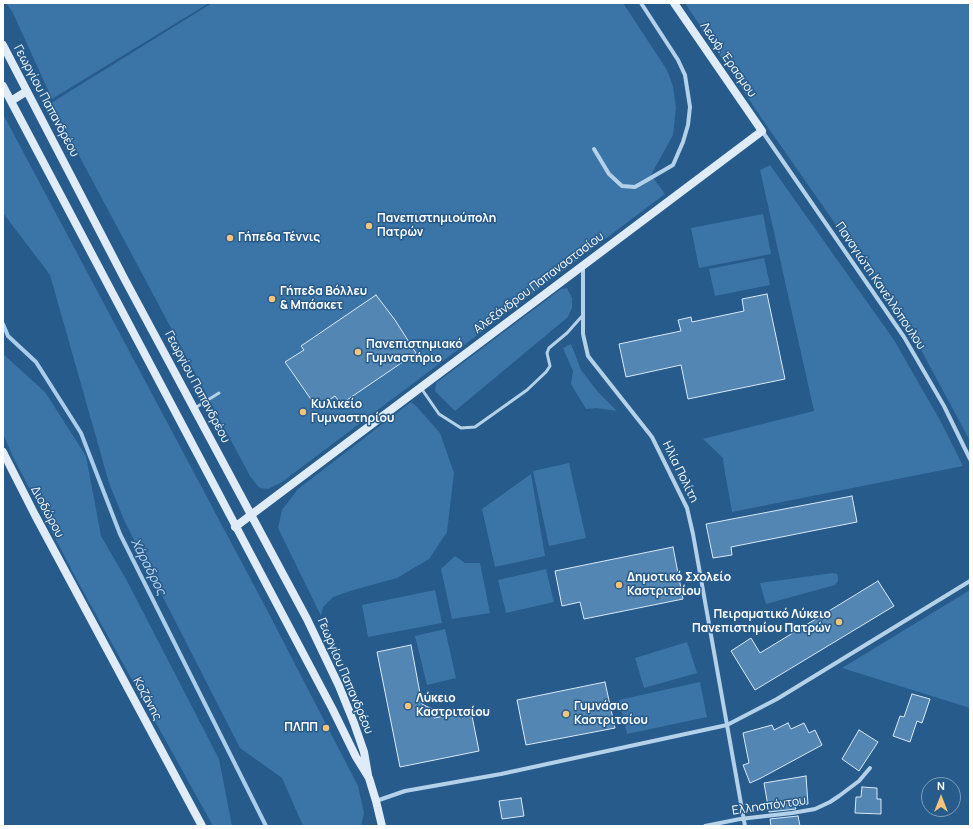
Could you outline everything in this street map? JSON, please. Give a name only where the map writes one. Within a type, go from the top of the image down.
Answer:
[{"type":"main road","name":"Λεωφ. Έρασμου","points":[[674,3],[762,130]]},
{"type":"main road","name":"Γεωργίου Παπανδρέου","points":[[3,45],[124,278],[307,619],[339,686],[354,723],[364,752],[369,778]]},
{"type":"main road","name":"Γεωργίου Παπανδρέου","points":[[3,86],[332,708],[356,758],[369,778]]},
{"type":"main road","points":[[11,100],[27,91]]},
{"type":"main road","name":"Αλεξάνδρου Παπαναστασίου","points":[[235,527],[762,130]]},
{"type":"main road","name":"Διοδώρου","points":[[3,452],[72,583]]},
{"type":"main road","name":"Κοζάνης","points":[[72,583],[202,826]]},
{"type":"main road","points":[[369,778],[382,826]]},
{"type":"street","points":[[594,148],[609,174],[622,186],[635,187],[673,164],[683,142],[688,125],[690,107],[684,75],[678,60],[641,3]]},
{"type":"street","name":"Παναγιώτη Κανελλόπουλου","points":[[762,130],[904,337],[944,406],[970,459]]},
{"type":"street","name":"Ηλία Πολίτη","points":[[583,264],[582,334],[588,356],[652,437],[687,508],[693,534],[745,826]]},
{"type":"street","points":[[376,801],[405,791],[501,774],[727,725],[777,699],[970,581]]},
{"type":"street","name":"Ελλησπόντου","points":[[705,826],[744,819],[788,814],[820,807],[830,802],[859,781],[870,768]]},
{"type":"lane","points":[[420,387],[439,414],[461,428],[475,427],[527,390],[546,372],[550,366],[548,353],[549,348],[567,333],[583,316]]},
{"type":"lane","points":[[195,408],[219,393]]},
{"type":"shaded area","points":[[6,3],[209,3],[52,99],[13,13]]},
{"type":"shaded area","name":"Πανεπιστημιούπολη Πατρών","points":[[212,3],[623,3],[667,70],[673,86],[676,108],[673,135],[651,175],[665,194],[282,482],[268,489],[260,488],[250,476],[51,103]]},
{"type":"shaded area","points":[[685,3],[970,3],[970,441],[913,335],[762,119]]},
{"type":"shaded area","points":[[3,114],[266,608],[358,786],[364,813],[361,826],[303,826],[282,778],[240,748],[146,564],[124,520],[109,483],[50,275],[3,213]]},
{"type":"shaded area","points":[[770,165],[894,340],[941,422],[963,466],[732,512],[723,458],[703,439],[814,411],[760,170]]},
{"type":"shaded area","points":[[763,214],[771,254],[699,268],[691,228]]},
{"type":"shaded area","points":[[764,258],[770,285],[715,296],[709,269]]},
{"type":"shaded area","points":[[567,288],[572,298],[572,308],[568,317],[455,411],[435,391],[436,383],[561,289]]},
{"type":"shaded area","points":[[571,344],[581,370],[598,392],[617,411],[596,408],[586,409],[571,384],[573,371],[563,348]]},
{"type":"shaded area","points":[[3,354],[45,392],[86,456],[101,536],[126,579],[219,759],[232,826],[213,826],[79,584],[14,459],[3,434]]},
{"type":"shaded area","points":[[411,402],[440,433],[454,473],[447,532],[429,559],[397,578],[333,597],[323,607],[321,616],[278,528],[282,510],[298,489]]},
{"type":"shaded area","points":[[569,463],[586,538],[549,546],[533,471]]},
{"type":"shaded area","points":[[531,474],[545,556],[495,567],[482,509]]},
{"type":"shaded area","points":[[455,556],[465,563],[480,563],[490,613],[452,619],[441,569]]},
{"type":"shaded area","points":[[546,569],[554,602],[506,613],[498,580]]},
{"type":"shaded area","points":[[833,573],[837,574],[838,578],[835,585],[766,604],[760,583]]},
{"type":"shaded area","points":[[435,590],[442,623],[368,637],[362,605]]},
{"type":"shaded area","points":[[970,590],[970,708],[842,668]]},
{"type":"shaded area","points":[[445,629],[456,678],[427,685],[415,636]]},
{"type":"shaded area","points":[[687,642],[697,673],[644,688],[635,658]]},
{"type":"shaded area","points":[[700,682],[707,717],[627,734],[619,700]]},
{"type":"building","points":[[767,294],[785,379],[688,399],[681,365],[626,377],[619,344],[681,331],[678,320],[691,317],[692,322],[744,311],[742,299]]},
{"type":"building","name":"Πανεπιστημιακό Γυμναστήριο","points":[[376,295],[395,320],[416,353],[341,404],[335,396],[317,408],[285,362],[304,350],[301,346]]},
{"type":"building","points":[[852,496],[857,522],[731,547],[732,555],[713,558],[706,524]]},
{"type":"building","name":"Δημοτικό Σχολείο Καστριτσίου","points":[[673,547],[683,599],[584,619],[580,602],[562,606],[555,571]]},
{"type":"building","name":"Πειραματικό Λύκειο Πανεπιστημίου Πατρών","points":[[878,581],[894,606],[755,690],[731,651],[751,638],[760,653]]},
{"type":"building","name":"Λύκειο Καστριτσίου","points":[[411,645],[422,704],[432,709],[434,718],[471,711],[479,751],[400,767],[377,652]]},
{"type":"building","name":"Γυμνάσιο Καστριτσίου","points":[[605,682],[615,728],[526,745],[517,700]]},
{"type":"building","points":[[912,694],[930,699],[922,723],[917,721],[910,742],[893,736],[900,716],[904,717]]},
{"type":"building","points":[[788,723],[791,729],[804,723],[809,733],[815,730],[822,745],[750,783],[743,765],[749,763],[743,733],[772,725],[774,730]]},
{"type":"building","points":[[859,730],[878,742],[859,771],[842,759]]},
{"type":"building","points":[[806,776],[808,804],[795,806],[796,809],[769,812],[764,783]]},
{"type":"building","points":[[862,787],[877,788],[877,799],[881,799],[881,814],[855,813],[856,797],[861,797]]},
{"type":"building","points":[[521,798],[524,816],[502,819],[499,801]]},
{"type":"building","points":[[798,816],[800,826],[771,826],[770,819]]},
{"type":"waterway","name":"Χάραδρος","points":[[3,324],[8,336],[36,362],[81,433],[120,534],[266,826]]},
{"type":"place","name":"Πανεπιστημιούπολη Πατρών","points":[[369,226]]},
{"type":"place","name":"Γήπεδα Τέννις","points":[[230,238]]},
{"type":"place","name":"Γήπεδα Βόλλευ & Μπάσκετ","points":[[272,299]]},
{"type":"place","name":"Πανεπιστημιακό Γυμναστήριο","points":[[358,352]]},
{"type":"place","name":"Κυλικείο Γυμναστηρίου","points":[[303,412]]},
{"type":"place","name":"Δημοτικό Σχολείο Καστριτσίου","points":[[619,585]]},
{"type":"place","name":"Πειραματικό Λύκειο Πανεπιστημίου Πατρών","points":[[839,622]]},
{"type":"place","name":"Λύκειο Καστριτσίου","points":[[408,706]]},
{"type":"place","name":"Γυμνάσιο Καστριτσίου","points":[[566,714]]},
{"type":"place","name":"ΠΛΠΠ","points":[[326,728]]}]
